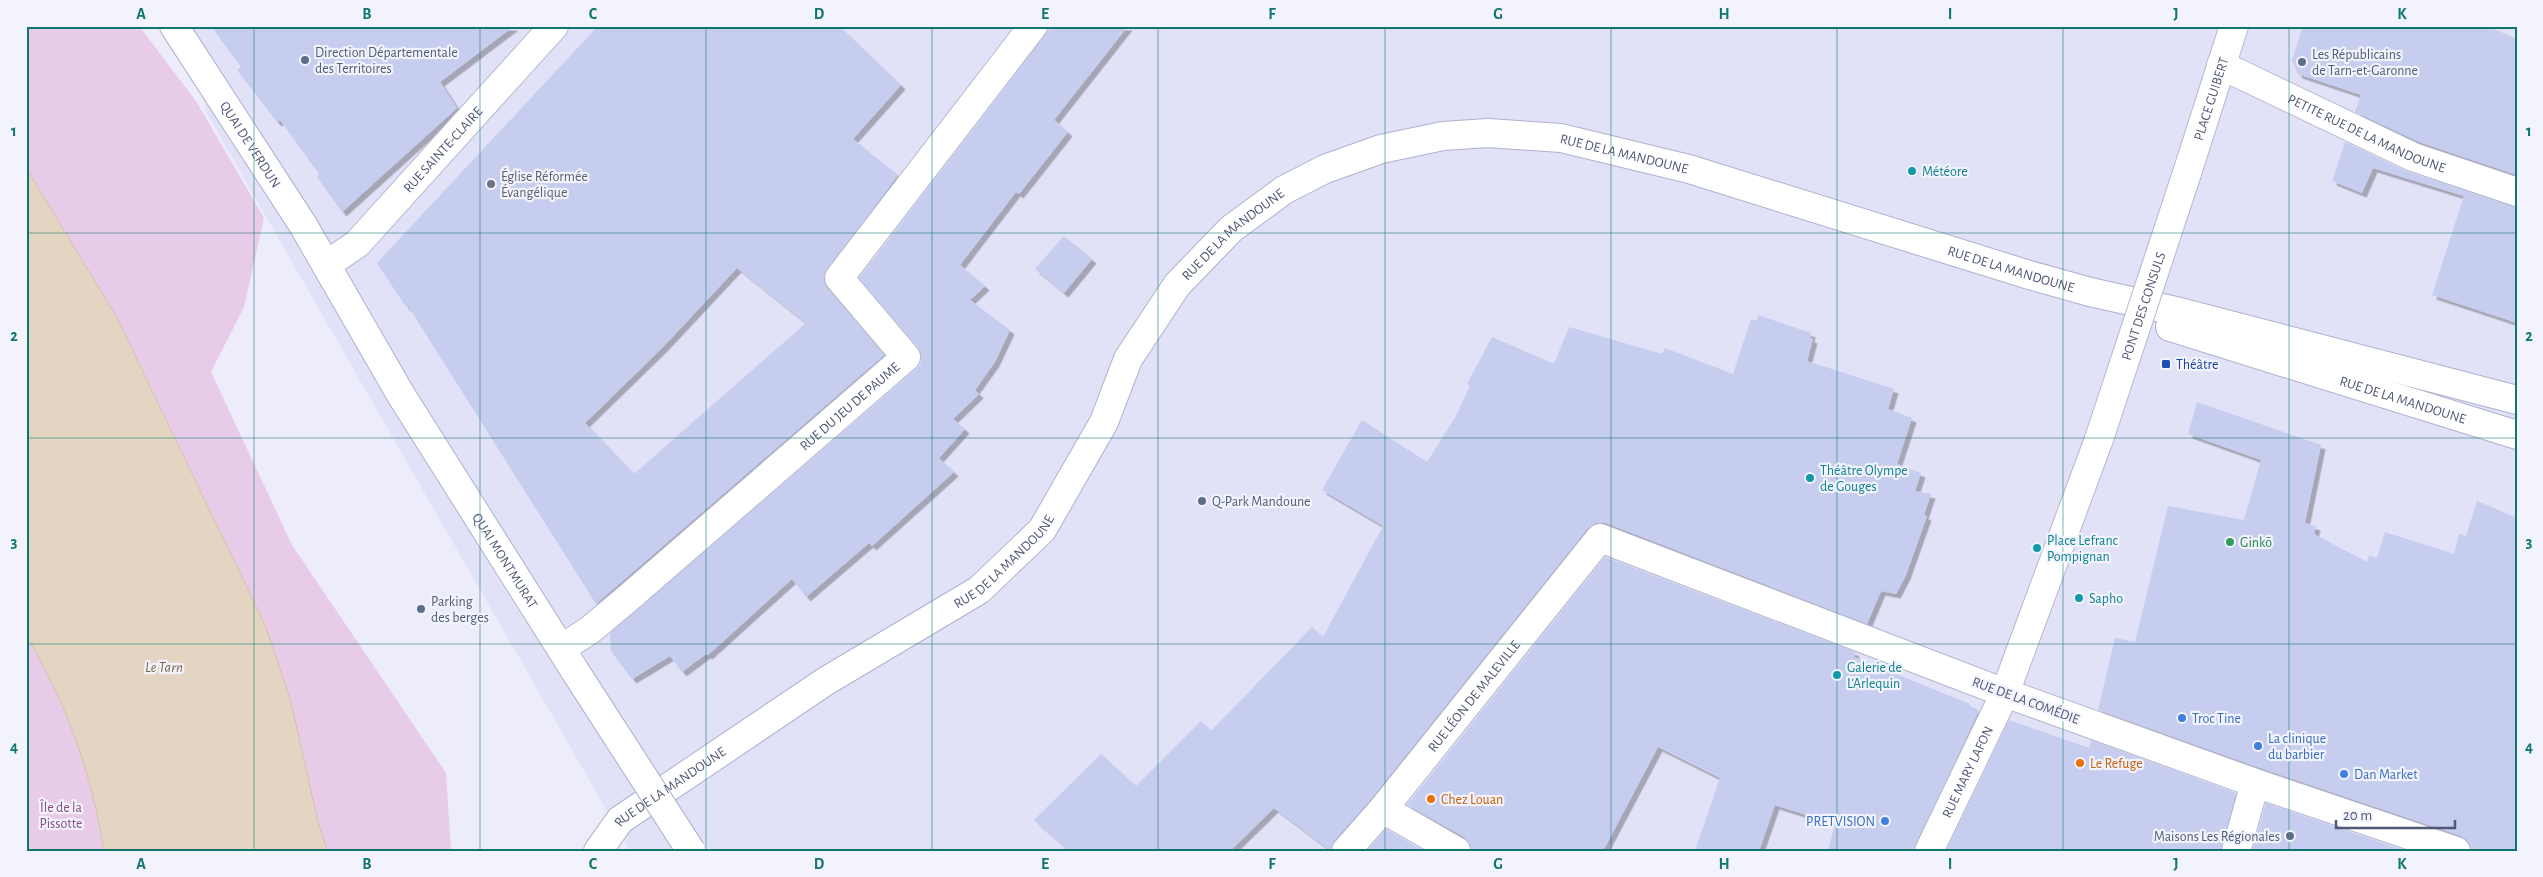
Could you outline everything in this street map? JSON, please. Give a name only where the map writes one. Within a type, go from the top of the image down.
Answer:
[{"type":"street","name":"QUAI DE VERDUN","points":[[174,26],[303,225],[326,265]]},
{"type":"street","name":"RUE SAINTE-CLAIRE","points":[[326,265],[357,244],[554,26]]},
{"type":"street","name":"RUE DU JEU DE PAUME","points":[[562,648],[590,630],[620,605],[906,357],[839,278],[1033,26]]},
{"type":"street","name":"PLACE GUIBERT","points":[[2187,173],[2234,26]]},
{"type":"street","name":"PETITE RUE DE LA MANDOUNE","points":[[2221,65],[2413,157],[2517,192]]},
{"type":"street","name":"RUE DE LA MANDOUNE","points":[[598,851],[620,820],[826,681],[979,590],[1042,530],[1104,422],[1128,359],[1177,285],[1231,229],[1284,190],[1325,169],[1381,149],[1443,136],[1488,133],[1561,138],[1689,169],[2090,292],[2180,312],[2517,400]]},
{"type":"street","name":"PONT DES CONSULS","points":[[2004,693],[2098,439],[2187,173]]},
{"type":"street","name":"QUAI MONTMURAT","points":[[326,265],[401,395],[691,851]]},
{"type":"street","name":"RUE DE LA MANDOUNE","points":[[2090,292],[2176,330],[2517,435]]},
{"type":"street","name":"RUE DE LA COMÉDIE","points":[[1600,538],[2004,693],[2255,783],[2456,851]]},
{"type":"street","name":"RUE LÉON DE MALEVILLE","points":[[1346,851],[1383,809],[1600,538]]},
{"type":"street","name":"RUE MARY LAFON","points":[[1929,851],[2004,693]]},
{"type":"street","points":[[2236,851],[2255,783]]},
{"type":"street","points":[[1383,809],[1456,851]]},
{"type":"shaded area","points":[[187,26],[2517,26],[2517,851],[630,851],[206,112]]},
{"type":"green space","points":[[26,26],[139,26],[196,101],[264,218],[244,307],[211,372],[292,545],[446,773],[451,851],[327,851],[317,818],[291,702],[265,625],[116,316],[26,168]]},
{"type":"green space","name":"Île de la Pissotte","points":[[26,635],[53,686],[76,739],[99,822],[104,851],[26,851]]},
{"type":"water","name":"Le Tarn","points":[[26,168],[116,316],[265,625],[291,702],[317,818],[327,851],[104,851],[85,766],[76,739],[53,686],[26,635]]},
{"type":"building","points":[[211,26],[514,26],[440,82],[457,108],[342,212],[317,177],[319,174],[280,120],[277,122],[237,70],[241,67]]},
{"type":"building","points":[[598,26],[839,26],[901,85],[853,139],[898,175],[824,275],[827,288],[884,355],[596,604],[408,306],[406,307],[377,263]],"holes":[[[737,268],[806,323],[634,474],[585,423],[663,347]]]},
{"type":"building","points":[[1052,26],[1128,26],[1054,120],[1068,132],[1019,194],[1016,192],[960,265],[985,286],[970,300],[1010,330],[995,362],[975,390],[979,394],[953,419],[965,429],[939,458],[954,472],[872,546],[869,543],[806,597],[792,579],[708,655],[706,654],[682,672],[670,656],[632,679],[611,651],[610,633],[921,363],[918,347],[859,278]]},
{"type":"building","points":[[2303,26],[2487,26],[2517,39],[2517,175],[2419,142],[2355,112],[2361,95],[2298,74],[2292,60]]},
{"type":"building","points":[[2345,142],[2408,172],[2517,207],[2517,323],[2432,295],[2464,196],[2373,168],[2362,193],[2332,181]]},
{"type":"building","points":[[1064,236],[1092,259],[1064,293],[1035,269]]},
{"type":"building","points":[[1758,315],[1811,333],[1810,338],[1813,339],[1807,361],[1894,389],[1888,409],[1912,418],[1897,464],[1921,473],[1915,491],[1931,494],[1924,515],[1927,516],[1906,575],[1896,594],[1881,591],[1867,624],[1606,523],[1596,523],[1588,528],[1371,799],[1334,841],[1331,851],[1274,808],[1230,851],[1069,851],[1034,820],[1101,754],[1136,786],[1201,721],[1211,731],[1312,627],[1323,637],[1383,526],[1322,490],[1362,420],[1427,462],[1456,416],[1470,386],[1467,384],[1492,337],[1554,364],[1569,327],[1662,354],[1665,348],[1733,374],[1751,319],[1756,321]]},
{"type":"building","points":[[2197,402],[2321,445],[2305,523],[2316,526],[2314,534],[2367,562],[2369,555],[2377,558],[2385,532],[2454,554],[2459,534],[2466,536],[2477,501],[2517,518],[2517,851],[2471,851],[2468,841],[2461,836],[2260,768],[2098,710],[2115,638],[2135,642],[2168,506],[2244,520],[2261,460],[2188,434]]},
{"type":"building","points":[[1605,557],[1855,652],[1854,657],[1970,704],[1969,706],[1979,710],[1914,851],[1828,851],[1835,824],[1775,805],[1759,851],[1695,851],[1720,778],[1658,747],[1603,851],[1472,851],[1464,837],[1407,805]]},
{"type":"building","points":[[2009,720],[2089,748],[2091,740],[2236,793],[2221,851],[1946,851]]},
{"type":"building","points":[[2266,803],[2406,851],[2252,851]]},
{"type":"building","points":[[1386,829],[1424,851],[1367,851]]},
{"type":"place","name":"Direction Départementale des Territoires","points":[[305,60]]},
{"type":"place","name":"Les Républicains de Tarn-et-Garonne","points":[[2302,62]]},
{"type":"place","name":"Météore","points":[[1912,171]]},
{"type":"place","name":"Église Réformée Évangélique","points":[[491,184]]},
{"type":"place","name":"Théâtre","points":[[2166,364]]},
{"type":"place","name":"Théâtre Olympe de Gouges","points":[[1810,478]]},
{"type":"place","name":"Q-Park Mandoune","points":[[1202,501]]},
{"type":"place","name":"Ginkō","points":[[2230,542]]},
{"type":"place","name":"Place Lefranc Pompignan","points":[[2037,548]]},
{"type":"place","name":"Sapho","points":[[2079,598]]},
{"type":"place","name":"Parking des berges","points":[[421,609]]},
{"type":"place","name":"Galerie de L'Arlequin","points":[[1837,675]]},
{"type":"place","name":"Troc Tine","points":[[2182,718]]},
{"type":"place","name":"La clinique du barbier","points":[[2258,746]]},
{"type":"place","name":"Le Refuge","points":[[2080,763]]},
{"type":"place","name":"Dan Market","points":[[2344,774]]},
{"type":"place","name":"Chez Louan","points":[[1431,799]]},
{"type":"place","name":"PRETVISION","points":[[1885,821]]},
{"type":"place","name":"Maisons Les Régionales","points":[[2290,836]]}]
